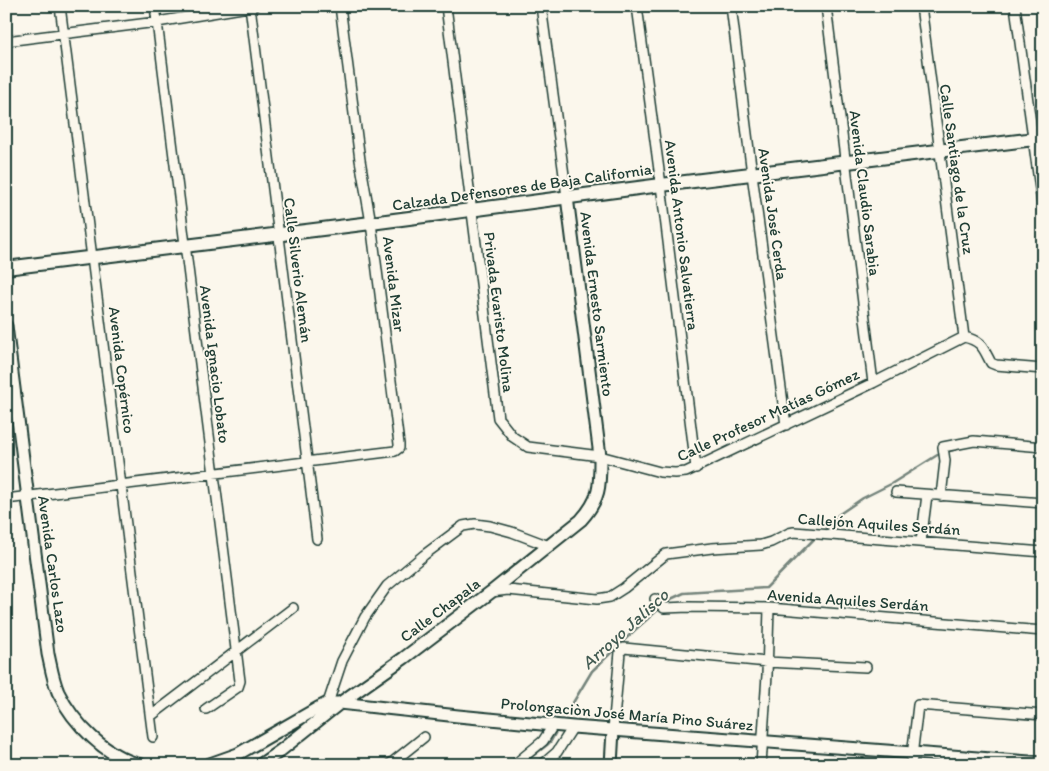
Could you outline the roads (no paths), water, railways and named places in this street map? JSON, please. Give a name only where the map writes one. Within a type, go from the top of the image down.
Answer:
[{"type":"main road","name":"Calzada Defensores de Baja California","points":[[6,268],[1038,139]]},
{"type":"main road","name":"Avenida Ernesto Sarmiento","points":[[566,197],[600,456]]},
{"type":"main road","name":"Avenida Carlos Lazo","points":[[6,326],[48,654],[58,691],[80,726],[90,735],[114,753],[135,764],[141,765]]},
{"type":"main road","name":"Calle Chapala","points":[[260,765],[280,751],[334,703],[404,658],[581,520],[590,510],[600,488],[600,456]]},
{"type":"main road","name":"Prolongaciòn José María Pino Suárez","points":[[334,703],[573,727],[1043,763]]},
{"type":"main road","points":[[207,765],[238,754],[310,713],[334,703]]},
{"type":"main road","points":[[611,765],[613,730]]},
{"type":"street","name":"Avenida Copérnico","points":[[60,6],[154,737]]},
{"type":"street","name":"Avenida Ignacio Lobato","points":[[155,6],[240,684],[206,709]]},
{"type":"street","points":[[6,41],[157,22],[251,6]]},
{"type":"street","name":"Calle Silverio Alemán","points":[[251,6],[317,538]]},
{"type":"street","name":"Avenida Mizar","points":[[308,462],[395,451],[399,448],[371,223],[360,160],[340,6]]},
{"type":"street","name":"Privada Evaristo Molina","points":[[446,6],[498,418]]},
{"type":"street","name":"Avenida Ernesto Sarmiento","points":[[541,6],[566,197]]},
{"type":"street","name":"Avenida Antonio Salvatierra","points":[[636,6],[661,185],[696,468]]},
{"type":"street","name":"Avenida José Cerda","points":[[731,6],[786,425]]},
{"type":"street","name":"Avenida Claudio Sarabia","points":[[826,6],[873,383]]},
{"type":"street","name":"Calle Santiago de la Cruz","points":[[921,6],[964,337]]},
{"type":"street","points":[[1015,6],[1038,139],[1043,211]]},
{"type":"street","points":[[964,337],[974,339],[979,343],[991,363],[996,366],[1043,369]]},
{"type":"street","name":"Calle Profesor Matías Gómez","points":[[498,418],[513,437],[528,447],[600,456],[660,472],[686,472],[873,383],[964,337]]},
{"type":"street","points":[[941,496],[945,458],[943,447],[974,440],[1043,447]]},
{"type":"street","points":[[6,499],[308,462]]},
{"type":"street","points":[[896,492],[1043,503]]},
{"type":"street","points":[[921,542],[927,495]]},
{"type":"street","points":[[334,703],[342,661],[365,617],[387,586],[463,526],[474,524],[490,526],[549,546]]},
{"type":"street","name":"Callejón Aquiles Serdán","points":[[491,592],[508,590],[597,599],[610,597],[668,554],[761,545],[794,532],[1043,552]]},
{"type":"street","name":"Avenida Aquiles Serdán","points":[[659,604],[689,607],[769,608],[1043,631]]},
{"type":"street","points":[[151,716],[292,608]]},
{"type":"street","points":[[761,765],[769,608]]},
{"type":"street","points":[[613,730],[620,652],[624,648],[767,662],[866,667]]},
{"type":"street","points":[[911,765],[918,705],[1043,715]]},
{"type":"street","points":[[514,765],[543,741],[554,724]]},
{"type":"street","points":[[542,765],[557,752],[573,727]]},
{"type":"street","points":[[389,765],[424,737]]},
{"type":"waterway","name":"Arroyo Jalisco","points":[[826,528],[838,515],[863,498],[891,484],[939,454],[964,447]]},
{"type":"waterway","name":"Arroyo Jalisco","points":[[565,716],[592,671],[667,602],[684,593],[766,588],[817,536]]},
{"type":"waterway","name":"Arroyo Jalisco","points":[[521,765],[547,745],[557,730]]}]
